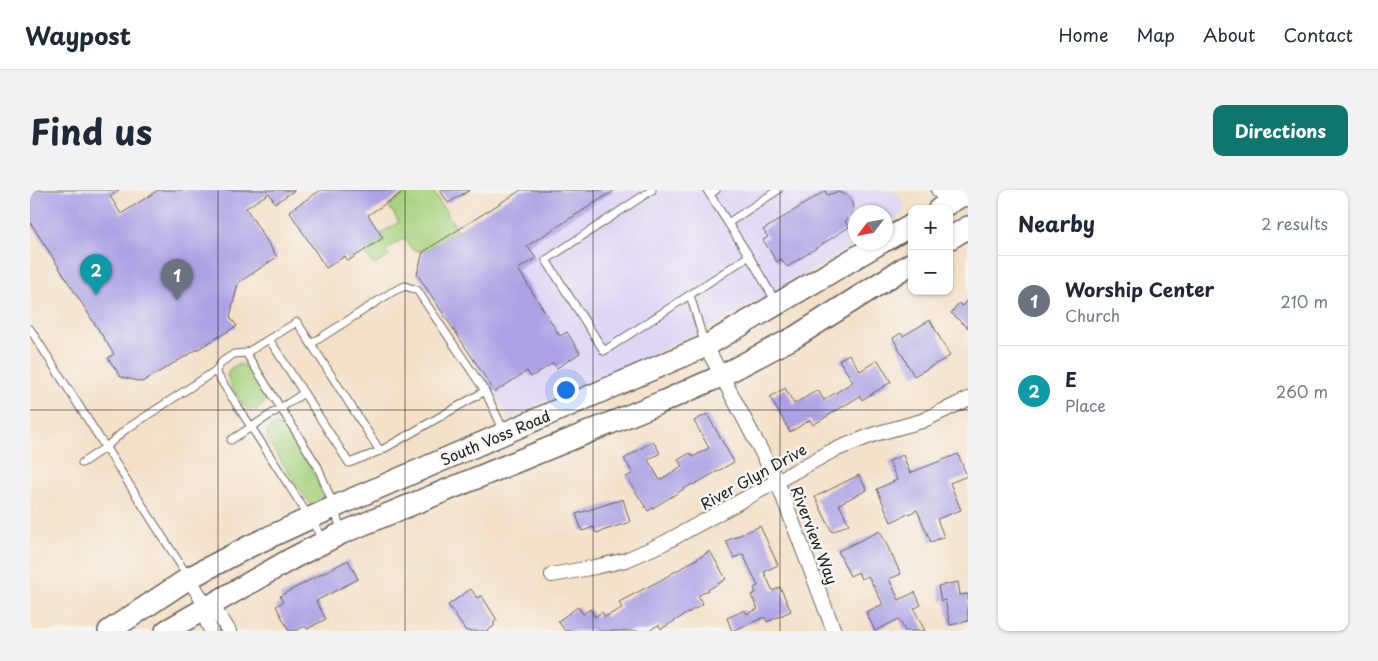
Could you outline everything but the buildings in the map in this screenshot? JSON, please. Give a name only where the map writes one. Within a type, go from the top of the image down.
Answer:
[{"type":"main road","points":[[940,190],[966,195]]},
{"type":"main road","points":[[947,205],[966,195]]},
{"type":"main road","points":[[893,236],[908,227]]},
{"type":"main road","points":[[953,236],[968,227]]},
{"type":"main road","name":"South Voss Road","points":[[109,631],[189,578],[222,560],[334,507],[706,346],[868,250]]},
{"type":"main road","name":"South Voss Road","points":[[166,631],[334,537],[721,376],[795,337],[908,266]]},
{"type":"main road","points":[[505,432],[517,462]]},
{"type":"street","name":"Riverview Way","points":[[706,346],[777,481],[834,631]]},
{"type":"street","name":"River Glyn Drive","points":[[552,575],[626,560],[664,544],[832,451],[874,434],[922,420],[968,399]]},
{"type":"street","points":[[189,578],[206,607],[220,616],[229,631]]},
{"type":"street","points":[[206,607],[205,617],[211,631]]},
{"type":"lane","points":[[652,190],[546,260],[604,351],[749,256]]},
{"type":"lane","points":[[728,223],[778,190]]},
{"type":"lane","points":[[711,192],[777,304]]},
{"type":"lane","points":[[311,344],[392,292],[405,286],[416,290],[485,392],[505,432]]},
{"type":"lane","points":[[690,295],[706,346]]},
{"type":"lane","points":[[82,463],[106,447],[125,430],[215,370],[223,361],[234,354],[246,353],[296,322],[380,450]]},
{"type":"lane","points":[[30,329],[189,578]]},
{"type":"lane","points":[[268,339],[349,463],[380,450],[485,392]]},
{"type":"lane","points":[[246,353],[318,467],[334,507],[334,537]]},
{"type":"lane","points":[[215,370],[311,518],[334,537]]},
{"type":"lane","points":[[231,440],[304,393]]},
{"type":"shaded area","points":[[519,190],[885,190],[901,198],[905,207],[901,214],[893,221],[893,205],[848,205],[848,250],[765,299],[688,338],[510,418],[417,274],[423,253]]},
{"type":"green space","points":[[411,190],[432,190],[458,230],[423,252],[412,249],[404,238],[386,250],[389,256],[374,265],[364,251],[383,239],[380,234],[399,222],[388,205]]},
{"type":"green space","points":[[240,364],[248,368],[265,395],[265,402],[259,409],[249,410],[245,407],[230,384],[227,375],[231,368]]},
{"type":"green space","points":[[275,424],[285,428],[311,467],[325,501],[312,507],[267,440],[268,431]]},
{"type":"place","name":"E","points":[[96,295]]},
{"type":"place","name":"Worship Center","points":[[177,300]]}]
